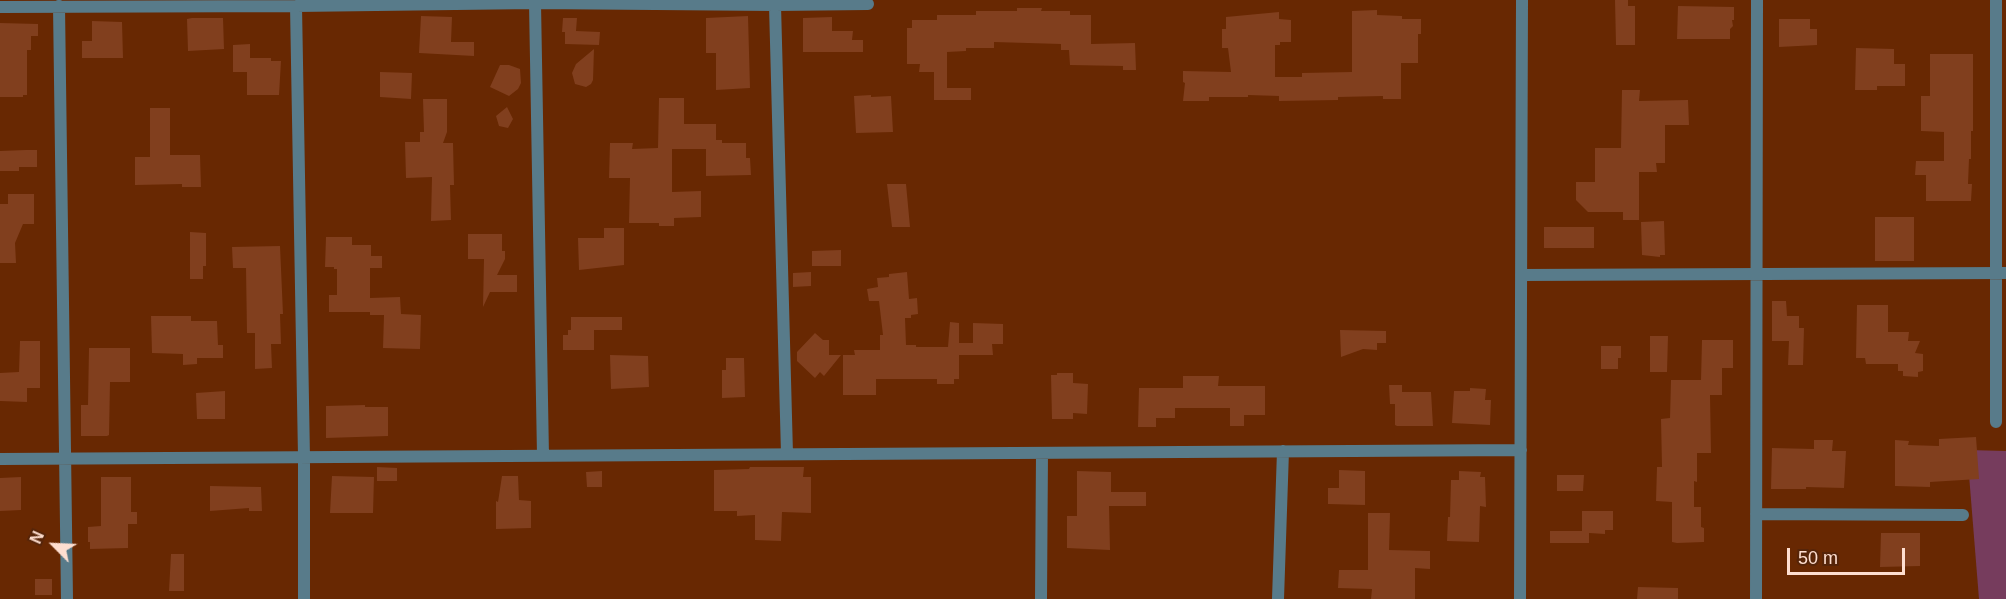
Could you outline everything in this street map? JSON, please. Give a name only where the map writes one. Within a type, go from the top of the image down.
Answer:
[{"type":"street","points":[[1520,599],[1522,0]]},
{"type":"street","points":[[1756,0],[1756,599]]},
{"type":"street","points":[[1996,0],[2001,273],[1996,422]]},
{"type":"street","points":[[535,3],[543,456]]},
{"type":"street","points":[[0,7],[868,3]]},
{"type":"street","points":[[775,5],[787,454]]},
{"type":"street","points":[[59,6],[68,599]]},
{"type":"street","points":[[296,6],[304,458],[304,599]]},
{"type":"street","points":[[1521,274],[2001,273]]},
{"type":"street","points":[[0,459],[1521,450]]},
{"type":"street","points":[[1278,599],[1283,451]]},
{"type":"street","points":[[1041,599],[1042,453]]},
{"type":"street","points":[[1756,514],[1962,515]]},
{"type":"shaded area","points":[[1967,450],[2006,451],[2006,599],[1979,599]]},
{"type":"building","points":[[1615,0],[1628,0],[1628,6],[1635,6],[1635,45],[1616,45]]},
{"type":"building","points":[[1678,6],[1734,7],[1730,39],[1677,39]]},
{"type":"building","points":[[1017,8],[1042,8],[1041,11],[1070,11],[1070,15],[1091,15],[1091,44],[1135,43],[1136,70],[1123,70],[1123,66],[1070,65],[1069,50],[1061,50],[1061,44],[994,42],[994,48],[966,48],[966,51],[947,52],[947,88],[971,88],[971,100],[934,100],[934,72],[919,72],[920,64],[907,64],[907,28],[912,28],[912,20],[937,20],[937,15],[976,15],[976,11],[1017,11]]},
{"type":"building","points":[[1377,10],[1377,15],[1421,19],[1421,34],[1418,34],[1418,63],[1401,63],[1401,99],[1383,99],[1383,96],[1338,97],[1338,100],[1279,101],[1279,96],[1248,95],[1248,97],[1209,97],[1209,101],[1183,101],[1185,83],[1183,82],[1183,71],[1231,72],[1228,48],[1222,48],[1222,29],[1226,29],[1226,17],[1279,12],[1279,19],[1291,20],[1291,42],[1280,42],[1280,45],[1275,45],[1275,77],[1302,77],[1302,73],[1352,72],[1352,11]]},
{"type":"building","points":[[421,16],[452,17],[451,42],[474,42],[474,56],[419,53]]},
{"type":"building","points":[[748,16],[750,88],[716,90],[716,53],[706,53],[706,18]]},
{"type":"building","points":[[832,17],[832,31],[853,31],[852,40],[863,40],[863,52],[803,52],[803,18]]},
{"type":"building","points":[[223,18],[224,49],[188,51],[187,19]]},
{"type":"building","points":[[563,18],[577,18],[576,31],[600,32],[599,45],[565,44],[565,32],[562,32]]},
{"type":"building","points":[[1779,19],[1810,19],[1810,29],[1817,29],[1817,45],[1779,47]]},
{"type":"building","points":[[92,21],[122,22],[123,58],[82,58],[82,41],[92,41]]},
{"type":"building","points":[[0,23],[38,24],[38,36],[31,36],[31,50],[27,50],[27,95],[23,97],[0,97]]},
{"type":"building","points":[[250,44],[250,58],[271,58],[271,61],[281,61],[279,95],[247,95],[247,72],[233,72],[233,45]]},
{"type":"building","points":[[1856,48],[1894,49],[1894,64],[1905,64],[1905,86],[1877,86],[1877,90],[1855,90]]},
{"type":"building","points":[[594,49],[591,84],[586,87],[575,84],[572,73],[576,64]]},
{"type":"building","points":[[1930,54],[1973,54],[1973,131],[1971,131],[1968,184],[1972,184],[1971,201],[1926,201],[1926,175],[1915,175],[1916,161],[1944,161],[1944,132],[1921,131],[1921,96],[1930,96]]},
{"type":"building","points":[[500,65],[520,69],[521,83],[518,89],[509,96],[490,87]]},
{"type":"building","points":[[380,72],[412,73],[411,99],[380,97]]},
{"type":"building","points":[[1622,90],[1640,90],[1639,101],[1688,100],[1689,125],[1665,125],[1665,163],[1656,163],[1657,172],[1639,172],[1639,220],[1623,220],[1623,212],[1588,212],[1576,200],[1576,182],[1595,182],[1595,148],[1621,148]]},
{"type":"building","points":[[871,95],[871,97],[891,96],[893,132],[856,133],[854,96]]},
{"type":"building","points":[[659,98],[684,98],[684,124],[716,124],[716,140],[722,140],[722,143],[746,143],[746,158],[750,158],[751,175],[706,176],[706,149],[672,149],[672,192],[701,191],[701,217],[674,218],[674,226],[659,226],[659,223],[629,223],[630,178],[609,178],[610,143],[633,143],[632,149],[658,148]]},
{"type":"building","points":[[423,99],[447,99],[447,132],[443,143],[453,143],[454,185],[450,185],[451,220],[431,221],[432,177],[406,178],[405,142],[420,142],[420,132],[424,132]]},
{"type":"building","points":[[507,107],[513,119],[508,128],[499,126],[496,116]]},
{"type":"building","points":[[150,108],[170,108],[170,155],[200,155],[201,187],[182,187],[182,184],[135,185],[135,157],[150,157]]},
{"type":"building","points":[[37,150],[37,167],[19,167],[19,171],[0,171],[0,151]]},
{"type":"building","points":[[887,184],[906,184],[910,227],[892,227]]},
{"type":"building","points":[[8,194],[34,194],[34,224],[23,224],[15,243],[16,263],[0,263],[0,204],[8,204]]},
{"type":"building","points":[[1875,217],[1914,217],[1914,261],[1875,261]]},
{"type":"building","points":[[1664,221],[1665,255],[1660,255],[1660,257],[1642,255],[1641,222]]},
{"type":"building","points":[[1544,227],[1594,227],[1594,248],[1544,248]]},
{"type":"building","points":[[604,228],[624,228],[624,265],[579,270],[578,238],[604,238]]},
{"type":"building","points":[[190,232],[206,233],[206,266],[203,266],[203,279],[190,279]]},
{"type":"building","points":[[468,234],[502,234],[502,251],[505,251],[505,259],[497,275],[517,275],[517,292],[490,292],[483,307],[484,259],[468,259]]},
{"type":"building","points":[[326,237],[352,237],[352,245],[371,245],[371,256],[382,256],[382,268],[370,268],[370,298],[400,297],[401,314],[421,315],[420,349],[383,348],[384,315],[370,315],[370,312],[329,312],[329,295],[337,295],[337,269],[325,267]]},
{"type":"building","points":[[280,246],[283,314],[280,314],[281,344],[271,344],[272,368],[255,369],[255,333],[247,333],[246,268],[233,268],[232,247]]},
{"type":"building","points":[[841,250],[841,266],[812,266],[812,251]]},
{"type":"building","points":[[811,272],[811,286],[793,287],[793,273]]},
{"type":"building","points":[[907,272],[909,299],[917,298],[918,314],[905,318],[906,345],[948,347],[950,322],[959,323],[959,343],[973,343],[973,323],[1003,324],[1003,344],[992,344],[993,355],[959,355],[959,379],[954,379],[954,384],[937,384],[937,379],[876,379],[876,395],[843,395],[843,355],[855,355],[854,350],[880,350],[880,335],[883,335],[879,301],[869,301],[867,289],[878,287],[877,278]]},
{"type":"building","points":[[1772,301],[1786,301],[1787,316],[1799,316],[1799,328],[1804,328],[1803,365],[1788,365],[1789,341],[1772,341]]},
{"type":"building","points":[[1857,305],[1888,305],[1888,332],[1909,332],[1908,341],[1920,341],[1915,353],[1923,354],[1923,371],[1918,372],[1918,377],[1903,376],[1903,371],[1898,371],[1898,364],[1866,364],[1865,358],[1856,358]]},
{"type":"building","points":[[151,316],[191,316],[191,321],[217,321],[218,345],[223,345],[223,358],[197,358],[197,364],[183,365],[183,354],[152,353]]},
{"type":"building","points":[[571,317],[622,317],[622,330],[594,330],[594,350],[563,350],[563,335],[568,335],[568,330],[571,330]]},
{"type":"building","points":[[1340,330],[1386,331],[1386,343],[1377,343],[1377,350],[1363,349],[1341,357]]},
{"type":"building","points":[[815,333],[823,340],[829,340],[829,355],[841,355],[824,376],[820,372],[815,378],[797,361],[797,352]]},
{"type":"building","points":[[1650,336],[1668,336],[1667,372],[1650,372]]},
{"type":"building","points":[[1702,340],[1733,340],[1733,368],[1722,368],[1722,395],[1710,395],[1711,453],[1697,453],[1694,507],[1701,507],[1704,542],[1677,543],[1672,542],[1672,502],[1656,501],[1657,467],[1662,467],[1661,419],[1670,418],[1671,380],[1701,380]]},
{"type":"building","points":[[20,341],[40,341],[40,388],[27,388],[27,402],[0,401],[0,373],[19,372]]},
{"type":"building","points":[[1601,346],[1621,346],[1618,369],[1601,369]]},
{"type":"building","points":[[89,348],[130,348],[130,382],[110,382],[109,435],[107,436],[81,436],[81,405],[88,405]]},
{"type":"building","points":[[610,355],[648,356],[649,387],[611,389]]},
{"type":"building","points":[[726,358],[744,358],[745,397],[722,398],[722,370],[726,370]]},
{"type":"building","points":[[1057,373],[1073,373],[1073,383],[1088,384],[1087,414],[1073,413],[1073,419],[1052,419],[1051,375],[1057,375]]},
{"type":"building","points":[[1183,376],[1219,376],[1218,386],[1265,386],[1265,415],[1244,415],[1244,426],[1230,426],[1230,408],[1175,408],[1175,418],[1156,418],[1156,427],[1138,427],[1139,388],[1183,388]]},
{"type":"building","points":[[1389,385],[1402,385],[1402,392],[1431,392],[1433,426],[1395,425],[1395,404],[1390,404]]},
{"type":"building","points":[[1470,388],[1486,389],[1485,400],[1491,400],[1490,425],[1452,423],[1454,391],[1470,391]]},
{"type":"building","points":[[225,391],[225,419],[197,419],[196,393]]},
{"type":"building","points":[[365,405],[365,407],[388,407],[388,436],[326,438],[326,406]]},
{"type":"building","points":[[1976,437],[1979,479],[1930,482],[1930,487],[1895,486],[1895,440],[1909,441],[1908,445],[1939,446],[1939,439]]},
{"type":"building","points":[[1814,440],[1833,440],[1832,451],[1846,451],[1844,488],[1771,489],[1772,448],[1814,449]]},
{"type":"building","points":[[377,467],[397,468],[397,481],[377,481]]},
{"type":"building","points":[[750,467],[804,467],[803,477],[811,477],[811,513],[782,512],[781,541],[755,540],[755,515],[737,516],[737,511],[714,511],[714,470],[749,469]]},
{"type":"building","points":[[1339,470],[1365,471],[1365,505],[1328,504],[1328,488],[1339,488]]},
{"type":"building","points":[[602,471],[602,487],[587,487],[586,472]]},
{"type":"building","points":[[1077,471],[1111,472],[1111,492],[1146,492],[1146,506],[1109,506],[1110,550],[1067,548],[1067,516],[1077,516]]},
{"type":"building","points":[[1459,471],[1481,472],[1480,477],[1485,477],[1486,507],[1480,506],[1479,542],[1447,541],[1451,480],[1459,480]]},
{"type":"building","points":[[1557,475],[1584,475],[1583,491],[1557,491]]},
{"type":"building","points":[[332,476],[374,477],[373,513],[330,513]]},
{"type":"building","points":[[502,476],[518,476],[519,500],[531,501],[531,528],[496,529],[496,501],[498,502]]},
{"type":"building","points":[[21,477],[21,510],[0,511],[0,478]]},
{"type":"building","points":[[101,477],[131,477],[131,512],[137,512],[137,524],[128,524],[128,548],[90,549],[88,527],[101,526]]},
{"type":"building","points":[[210,486],[261,487],[262,511],[249,511],[249,508],[210,511]]},
{"type":"building","points":[[1582,511],[1613,511],[1613,530],[1605,530],[1605,534],[1589,533],[1589,543],[1550,543],[1550,531],[1582,531]]},
{"type":"building","points":[[1368,513],[1390,513],[1389,550],[1430,551],[1430,569],[1415,568],[1415,599],[1371,599],[1372,589],[1338,588],[1339,570],[1368,570]]},
{"type":"building","points":[[1881,533],[1920,533],[1920,566],[1880,567]]},
{"type":"building","points":[[171,554],[184,554],[184,591],[169,591]]},
{"type":"building","points":[[35,579],[52,579],[52,595],[35,595]]},
{"type":"building","points":[[1638,587],[1678,588],[1678,599],[1637,599]]}]
